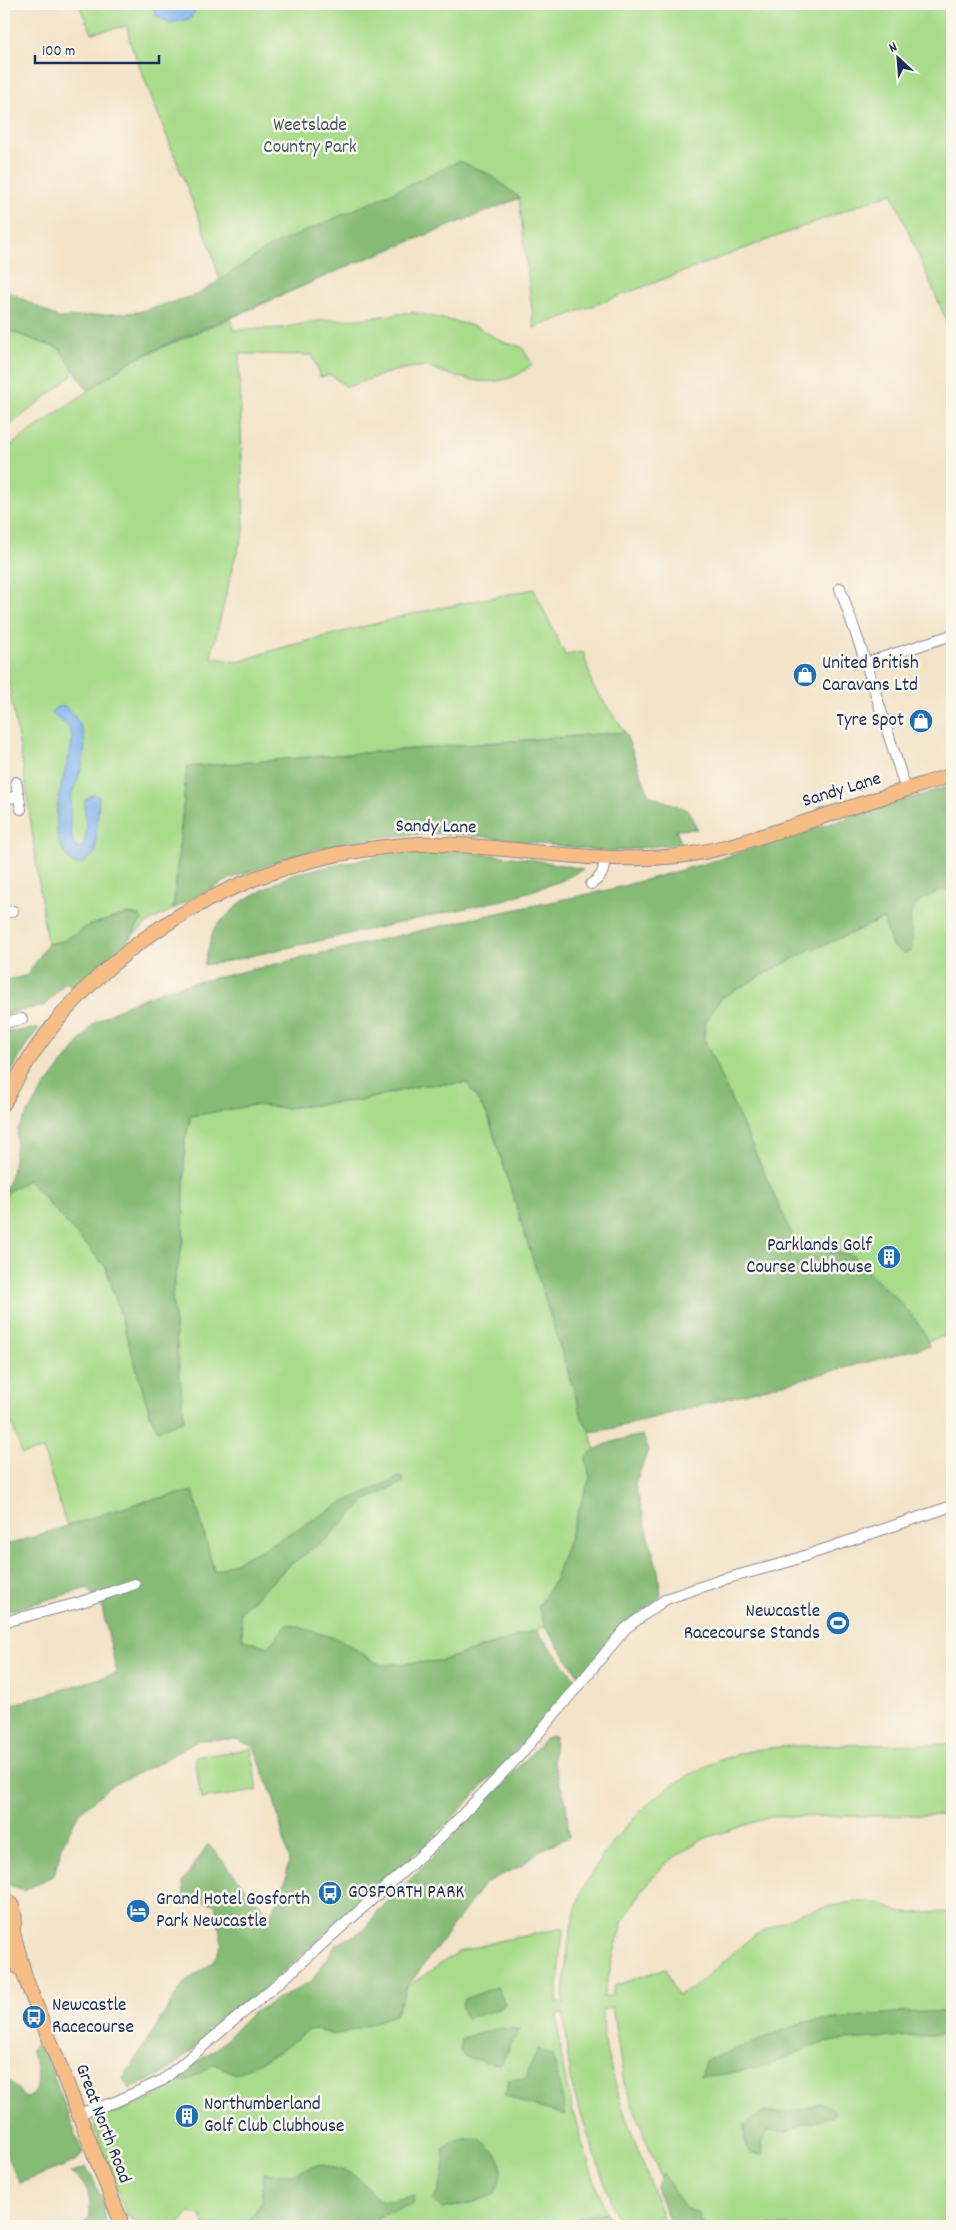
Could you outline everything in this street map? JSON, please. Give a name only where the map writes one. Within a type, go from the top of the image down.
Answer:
[{"type":"main road","name":"Sandy Lane","points":[[4,1103],[28,1059],[47,1032],[108,969],[140,941],[191,908],[239,884],[307,860],[402,844],[437,844],[604,859],[668,857],[726,847],[952,775]]},
{"type":"main road","name":"Great North Road","points":[[4,1897],[14,1912],[8,1933],[121,2224]]},
{"type":"main road","name":"Great North Road","points":[[4,1948],[13,1958],[26,1980]]},
{"type":"street","points":[[840,588],[906,790]]},
{"type":"street","points":[[866,663],[952,635]]},
{"type":"street","points":[[16,782],[21,809]]},
{"type":"street","points":[[4,799],[19,796]]},
{"type":"street","points":[[591,884],[600,878],[604,872],[604,859]]},
{"type":"street","points":[[4,1023],[22,1019]]},
{"type":"street","points":[[78,2114],[114,2102],[163,2080],[289,1974],[436,1842],[523,1752],[626,1628],[666,1599],[721,1580],[784,1563],[952,1506]]},
{"type":"street","points":[[4,1622],[78,1603],[135,1584]]},
{"type":"green space","name":"Weetslade Country Park","points":[[78,4],[952,4],[952,334],[892,193],[534,328],[519,198],[353,264],[231,318],[211,249],[130,42],[127,26],[92,33]]},
{"type":"green space","points":[[459,161],[489,174],[520,198],[353,264],[172,342],[129,362],[88,391],[60,349],[4,329],[4,289],[59,318],[138,312],[199,294],[269,247]]},
{"type":"green space","points":[[412,312],[475,326],[503,342],[522,347],[532,364],[513,377],[503,380],[471,380],[422,367],[393,371],[347,387],[331,375],[320,377],[312,355],[239,354],[244,532],[234,561],[211,657],[238,662],[273,650],[420,612],[534,589],[565,655],[583,652],[593,686],[625,732],[187,767],[173,909],[147,923],[124,944],[136,930],[90,925],[63,941],[47,944],[25,779],[4,655],[4,450],[129,362],[231,318],[234,330],[282,328],[323,320],[361,319]]},
{"type":"green space","points":[[4,329],[60,349],[74,369],[71,377],[4,430]]},
{"type":"green space","points":[[625,732],[649,795],[688,810],[697,829],[676,830],[681,843],[610,852],[479,836],[430,833],[382,837],[338,844],[295,855],[230,879],[173,909],[187,767]]},
{"type":"green space","points":[[952,785],[952,886],[923,899],[913,909],[911,916],[913,941],[911,951],[904,953],[892,946],[883,919],[825,945],[811,949],[721,998],[705,1023],[704,1039],[799,1250],[851,1254],[906,1309],[924,1333],[929,1346],[610,1429],[590,1432],[582,1417],[488,1116],[467,1083],[423,1085],[363,1100],[285,1108],[254,1105],[191,1116],[185,1140],[183,1241],[172,1294],[184,1420],[158,1430],[151,1417],[106,1267],[28,1180],[9,1191],[4,1199],[4,1193],[12,1172],[18,1129],[41,1092],[94,1023],[126,1005],[167,989],[488,915],[608,890],[703,864]]},
{"type":"green space","points":[[459,851],[530,859],[583,869],[561,881],[507,899],[204,965],[214,928],[243,901],[292,874],[400,852]]},
{"type":"green space","points":[[952,856],[952,1334],[893,1350],[836,1252],[799,1251],[792,1239],[704,1039],[705,1023],[721,998],[781,964]]},
{"type":"green space","points":[[127,914],[139,915],[142,920],[124,944],[77,990],[66,982],[44,1006],[4,1014],[4,981],[28,975],[47,944],[63,941],[90,925]]},
{"type":"green space","points":[[39,1028],[27,1044],[4,1085],[4,1033]]},
{"type":"green space","points":[[467,1083],[488,1116],[582,1417],[590,1432],[595,1449],[586,1457],[590,1478],[555,1580],[538,1607],[545,1627],[441,1661],[380,1665],[341,1640],[268,1647],[243,1640],[240,1612],[291,1564],[330,1536],[366,1500],[403,1482],[344,1502],[261,1550],[214,1572],[193,1491],[142,1502],[67,1527],[43,1450],[22,1454],[8,1411],[4,1411],[4,1199],[9,1191],[28,1180],[106,1267],[151,1417],[158,1430],[184,1420],[172,1294],[183,1241],[185,1140],[191,1116],[254,1105],[285,1108],[363,1100],[423,1085]]},
{"type":"green space","points":[[643,1435],[648,1450],[635,1485],[658,1571],[661,1596],[623,1626],[581,1679],[545,1627],[538,1607],[555,1580],[590,1478],[586,1457],[606,1445]]},
{"type":"green space","points":[[402,1476],[403,1482],[366,1500],[330,1536],[291,1564],[240,1611],[243,1640],[268,1647],[288,1624],[341,1640],[380,1665],[441,1661],[536,1630],[577,1681],[517,1750],[434,1837],[235,2014],[165,2073],[129,2089],[123,2079],[183,1984],[212,1963],[222,1944],[215,1904],[184,1897],[183,1882],[208,1844],[270,1916],[285,1883],[289,1860],[274,1800],[254,1747],[236,1739],[199,1740],[155,1765],[109,1787],[79,1813],[63,1843],[54,1875],[24,1891],[8,1884],[4,1879],[4,1710],[14,1704],[117,1673],[102,1608],[88,1588],[4,1612],[4,1546],[142,1502],[193,1491],[214,1572],[261,1550],[344,1502]]},
{"type":"green space","points":[[555,1736],[553,1761],[566,1802],[569,1837],[539,1851],[523,1865],[485,1883],[407,1987],[395,2015],[333,2035],[317,2029],[308,2030],[278,2053],[236,2074],[214,2064],[188,2081],[180,2081],[185,2071],[223,2043],[251,2014],[312,1981],[336,1945],[364,1930],[379,1910],[427,1863],[547,1737]]},
{"type":"green space","points":[[952,1744],[952,1815],[770,1817],[700,1840],[666,1863],[642,1890],[622,1923],[603,1997],[612,1996],[614,1986],[666,1968],[677,1995],[693,1988],[754,1935],[801,1913],[855,1901],[883,1904],[901,1913],[952,1912],[952,2226],[685,2226],[663,2183],[624,2083],[612,2007],[603,2009],[604,2043],[620,2101],[666,2226],[619,2226],[573,2090],[564,2014],[557,2015],[559,2043],[569,2096],[584,2149],[611,2226],[204,2226],[201,2215],[189,2213],[177,2226],[143,2226],[127,2216],[94,2129],[98,2119],[151,2099],[203,2064],[278,2053],[308,2030],[317,2029],[333,2035],[395,2015],[407,1987],[458,1952],[503,1940],[564,1928],[557,2003],[563,2003],[570,1935],[576,1908],[584,1885],[615,1839],[631,1821],[648,1804],[687,1776],[731,1756],[765,1748],[785,1746]]},
{"type":"green space","points":[[251,1749],[257,1791],[201,1799],[195,1757]]},
{"type":"green space","points":[[497,1987],[505,2004],[496,2010],[466,2018],[462,2007],[464,1999]]},
{"type":"green space","points":[[952,2011],[952,2034],[842,2040],[814,2045],[771,2064],[721,2075],[701,2076],[705,2061],[804,2022],[894,2013]]},
{"type":"green space","points":[[500,2028],[520,2029],[500,2065],[465,2057],[460,2052],[462,2038]]},
{"type":"green space","points":[[40,2041],[83,2153],[77,2161],[20,2183],[8,2159],[4,2139],[4,2082],[9,2080],[25,2097],[32,2096],[38,2079],[31,2049]]},
{"type":"green space","points":[[538,2048],[553,2056],[566,2115],[529,2105],[505,2095],[508,2080],[526,2078]]},
{"type":"green space","points":[[821,2102],[834,2110],[834,2117],[805,2123],[787,2132],[768,2130],[761,2143],[763,2155],[750,2153],[745,2142],[744,2125],[763,2113],[781,2113],[805,2109]]},
{"type":"green space","points":[[479,2138],[498,2156],[500,2162],[501,2175],[495,2194],[475,2202],[443,2209],[433,2200],[443,2176],[445,2164],[443,2149],[456,2140]]},
{"type":"green space","points":[[320,2164],[354,2175],[378,2199],[388,2201],[415,2196],[413,2204],[383,2215],[371,2226],[244,2226],[261,2204],[263,2173],[292,2174]]},
{"type":"green space","points":[[86,2167],[100,2196],[106,2218],[106,2226],[83,2226],[90,2216],[89,2196],[81,2181],[70,2173]]},
{"type":"green space","points":[[663,2173],[684,2207],[698,2213],[704,2226],[672,2226],[656,2188]]},
{"type":"green space","points":[[606,2212],[611,2226],[576,2226],[579,2217]]},
{"type":"water","points":[[151,4],[197,4],[198,6],[190,19],[170,23],[157,16]]},
{"type":"water","points":[[65,706],[79,722],[85,749],[70,806],[72,839],[77,849],[84,846],[87,827],[85,800],[94,794],[99,797],[95,853],[82,864],[74,864],[65,854],[57,831],[58,805],[72,739],[69,727],[51,712],[57,707]]},
{"type":"place","name":"United British Caravans Ltd","points":[[805,675]]},
{"type":"place","name":"Tyre Spot","points":[[921,721]]},
{"type":"place","name":"Parklands Golf Course Clubhouse","points":[[889,1257]]},
{"type":"place","name":"Newcastle Racecourse Stands","points":[[838,1623]]},
{"type":"place","name":"GOSFORTH PARK","points":[[330,1893]]},
{"type":"place","name":"Grand Hotel Gosforth Park Newcastle","points":[[138,1911]]},
{"type":"place","name":"Newcastle Racecourse","points":[[34,2017]]},
{"type":"place","name":"Northumberland Golf Club Clubhouse","points":[[187,2116]]}]
